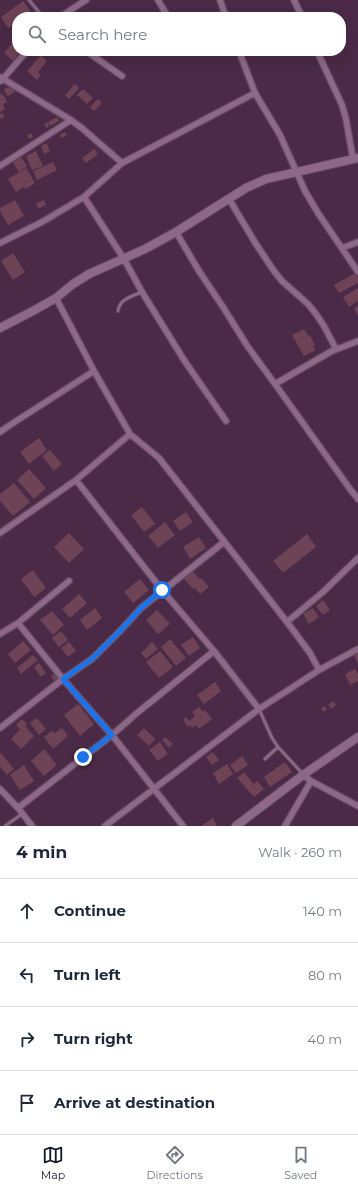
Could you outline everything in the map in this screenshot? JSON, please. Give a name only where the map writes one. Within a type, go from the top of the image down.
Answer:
[{"type":"street","points":[[68,12],[86,0]]},
{"type":"street","points":[[158,0],[165,12]]},
{"type":"street","points":[[220,0],[224,12]]},
{"type":"street","points":[[294,0],[300,12]]},
{"type":"street","points":[[23,56],[1,80],[71,120],[122,163]]},
{"type":"street","points":[[93,56],[122,76]]},
{"type":"street","points":[[240,56],[255,93],[280,135],[305,191],[358,272]]},
{"type":"street","points":[[0,328],[56,298],[73,284],[89,274],[145,249],[176,232],[246,188],[266,179],[355,158],[342,105],[319,56]]},
{"type":"street","points":[[0,243],[42,222],[84,197],[122,163],[255,93]]},
{"type":"street","points":[[0,166],[71,120]]},
{"type":"street","points":[[84,197],[124,259],[142,292],[184,360],[226,421]]},
{"type":"street","points":[[229,199],[274,271],[282,281],[308,304],[316,314],[336,349]]},
{"type":"street","points":[[176,232],[199,271],[248,347],[358,499]]},
{"type":"street","points":[[342,248],[358,242]]},
{"type":"street","points":[[56,298],[94,371],[130,434],[159,458],[287,622],[310,653],[319,670]]},
{"type":"street","points":[[276,384],[336,349],[358,341]]},
{"type":"street","points":[[0,432],[94,371]]},
{"type":"street","points":[[0,533],[76,480],[130,434]]},
{"type":"street","points":[[76,480],[162,590],[259,709]]},
{"type":"street","points":[[0,728],[63,679],[92,659],[141,608],[224,542]]},
{"type":"street","points":[[287,622],[323,592],[358,558]]},
{"type":"street","points":[[0,634],[18,623],[69,581]]},
{"type":"street","points":[[18,623],[63,679],[112,735],[183,826]]},
{"type":"street","points":[[105,826],[259,709],[319,670],[358,649]]},
{"type":"street","points":[[18,808],[112,735],[137,713],[214,652]]},
{"type":"street","points":[[236,826],[303,775],[358,737]]},
{"type":"street","points":[[303,775],[311,781],[358,806]]},
{"type":"street","points":[[285,826],[311,781]]},
{"type":"street","points":[[0,789],[32,826]]},
{"type":"lane","points":[[30,0],[39,12]]},
{"type":"lane","points":[[118,310],[118,307],[124,300],[142,292]]},
{"type":"lane","points":[[259,709],[272,738],[303,775]]},
{"type":"lane","points":[[265,759],[278,747]]},
{"type":"lane","points":[[5,826],[23,814]]},
{"type":"building","points":[[23,1],[31,12],[12,12],[12,25],[8,28],[1,17]]},
{"type":"building","points":[[12,43],[12,56],[17,56],[13,61],[4,53]]},
{"type":"building","points":[[40,56],[47,61],[38,72],[41,75],[37,80],[27,71]]},
{"type":"building","points":[[75,84],[79,88],[69,99],[65,95]]},
{"type":"building","points":[[13,86],[15,92],[7,96],[4,89]]},
{"type":"building","points":[[83,89],[93,98],[87,104],[77,95]]},
{"type":"building","points":[[2,93],[7,102],[3,104],[5,109],[0,112],[0,95]]},
{"type":"building","points":[[98,99],[102,103],[94,111],[90,107]]},
{"type":"building","points":[[3,113],[4,117],[0,119],[0,115]]},
{"type":"building","points":[[57,117],[59,121],[50,126],[48,122]]},
{"type":"building","points":[[47,122],[49,126],[47,128],[44,124]]},
{"type":"building","points":[[65,132],[67,135],[62,138],[60,135]]},
{"type":"building","points":[[31,133],[33,137],[29,139],[27,135]]},
{"type":"building","points":[[47,143],[50,151],[44,154],[41,146]]},
{"type":"building","points":[[94,149],[98,154],[86,163],[82,158]]},
{"type":"building","points":[[36,151],[43,166],[32,170],[26,156]]},
{"type":"building","points":[[21,157],[27,166],[19,172],[13,163]]},
{"type":"building","points":[[53,162],[57,170],[37,180],[33,171]]},
{"type":"building","points":[[26,168],[35,183],[26,189],[24,187],[16,192],[8,179]]},
{"type":"building","points":[[15,200],[24,216],[8,225],[0,211],[0,208]]},
{"type":"building","points":[[44,200],[46,205],[38,209],[36,203]]},
{"type":"building","points":[[13,253],[25,272],[13,280],[1,261]]},
{"type":"building","points":[[355,273],[358,278],[358,283],[339,293],[334,285]]},
{"type":"building","points":[[358,288],[358,301],[349,307],[343,297]]},
{"type":"building","points":[[358,306],[358,317],[354,308]]},
{"type":"building","points":[[304,329],[308,336],[310,335],[315,345],[313,346],[316,350],[304,356],[292,335]]},
{"type":"building","points":[[39,438],[47,450],[29,464],[20,452]]},
{"type":"building","points":[[50,450],[62,464],[54,471],[42,456]]},
{"type":"building","points":[[29,469],[46,488],[34,499],[17,480]]},
{"type":"building","points":[[14,483],[30,502],[13,516],[0,501],[0,494]]},
{"type":"building","points":[[142,507],[155,524],[144,532],[131,515]]},
{"type":"building","points":[[186,512],[193,522],[180,531],[173,521]]},
{"type":"building","points":[[165,522],[175,535],[158,548],[148,536]]},
{"type":"building","points":[[69,533],[84,549],[69,563],[54,547]]},
{"type":"building","points":[[307,534],[316,547],[283,573],[273,561]]},
{"type":"building","points":[[199,537],[206,548],[190,559],[183,547]]},
{"type":"building","points":[[33,570],[46,588],[34,597],[21,579]]},
{"type":"building","points":[[192,571],[209,587],[200,594],[183,578]]},
{"type":"building","points":[[140,579],[149,590],[133,603],[124,592]]},
{"type":"building","points":[[79,594],[87,603],[70,618],[62,609]]},
{"type":"building","points":[[323,600],[330,610],[323,615],[316,606]]},
{"type":"building","points":[[95,608],[102,618],[87,630],[80,620]]},
{"type":"building","points":[[313,608],[319,617],[309,624],[303,614]]},
{"type":"building","points":[[157,610],[170,624],[158,634],[146,620]]},
{"type":"building","points":[[52,611],[64,625],[53,635],[40,620]]},
{"type":"building","points":[[61,631],[68,640],[59,647],[52,638]]},
{"type":"building","points":[[193,637],[200,648],[189,656],[181,645]]},
{"type":"building","points":[[170,639],[186,658],[176,666],[161,647]]},
{"type":"building","points":[[23,641],[31,650],[15,663],[8,654]]},
{"type":"building","points":[[69,642],[76,651],[68,657],[61,648]]},
{"type":"building","points":[[152,642],[158,649],[146,659],[141,653]]},
{"type":"building","points":[[160,651],[173,667],[159,678],[146,662]]},
{"type":"building","points":[[358,653],[358,664],[354,655]]},
{"type":"building","points":[[33,655],[38,660],[21,674],[17,668]]},
{"type":"building","points":[[39,663],[46,673],[41,677],[34,667]]},
{"type":"building","points":[[355,669],[358,674],[358,681],[350,685],[345,674]]},
{"type":"building","points":[[56,673],[59,678],[54,681],[51,676]]},
{"type":"building","points":[[215,682],[221,691],[204,704],[197,695]]},
{"type":"building","points":[[333,701],[336,705],[331,709],[328,705]]},
{"type":"building","points":[[78,704],[94,724],[80,736],[64,715]]},
{"type":"building","points":[[324,706],[327,709],[323,712],[321,709]]},
{"type":"building","points":[[199,707],[203,712],[205,710],[212,719],[199,729],[196,725],[192,728],[190,725],[188,727],[183,720],[186,717],[189,721],[195,716],[192,712]]},
{"type":"building","points":[[37,718],[46,729],[39,735],[30,723]]},
{"type":"building","points":[[22,719],[27,724],[25,726],[34,736],[21,749],[11,739],[20,729],[16,725]]},
{"type":"building","points":[[62,728],[68,736],[53,749],[44,737],[52,731],[55,733]]},
{"type":"building","points":[[144,728],[155,739],[149,746],[137,735]]},
{"type":"building","points":[[165,737],[173,744],[169,748],[162,740]]},
{"type":"building","points":[[160,742],[168,754],[158,761],[149,750]]},
{"type":"building","points":[[44,749],[57,765],[44,776],[31,761]]},
{"type":"building","points":[[0,752],[14,769],[7,775],[0,767]]},
{"type":"building","points":[[213,752],[219,760],[212,765],[206,757]]},
{"type":"building","points":[[242,756],[248,765],[236,773],[230,765]]},
{"type":"building","points":[[285,762],[292,772],[270,787],[264,777]]},
{"type":"building","points":[[227,764],[233,774],[219,784],[213,773]]},
{"type":"building","points":[[24,765],[34,781],[20,790],[10,775]]},
{"type":"building","points":[[244,772],[254,784],[257,781],[264,789],[254,797],[237,778]]},
{"type":"building","points":[[213,818],[217,826],[201,826]]},
{"type":"route","points":[[83,757],[112,735],[63,679],[92,659],[141,608],[162,590]]}]
